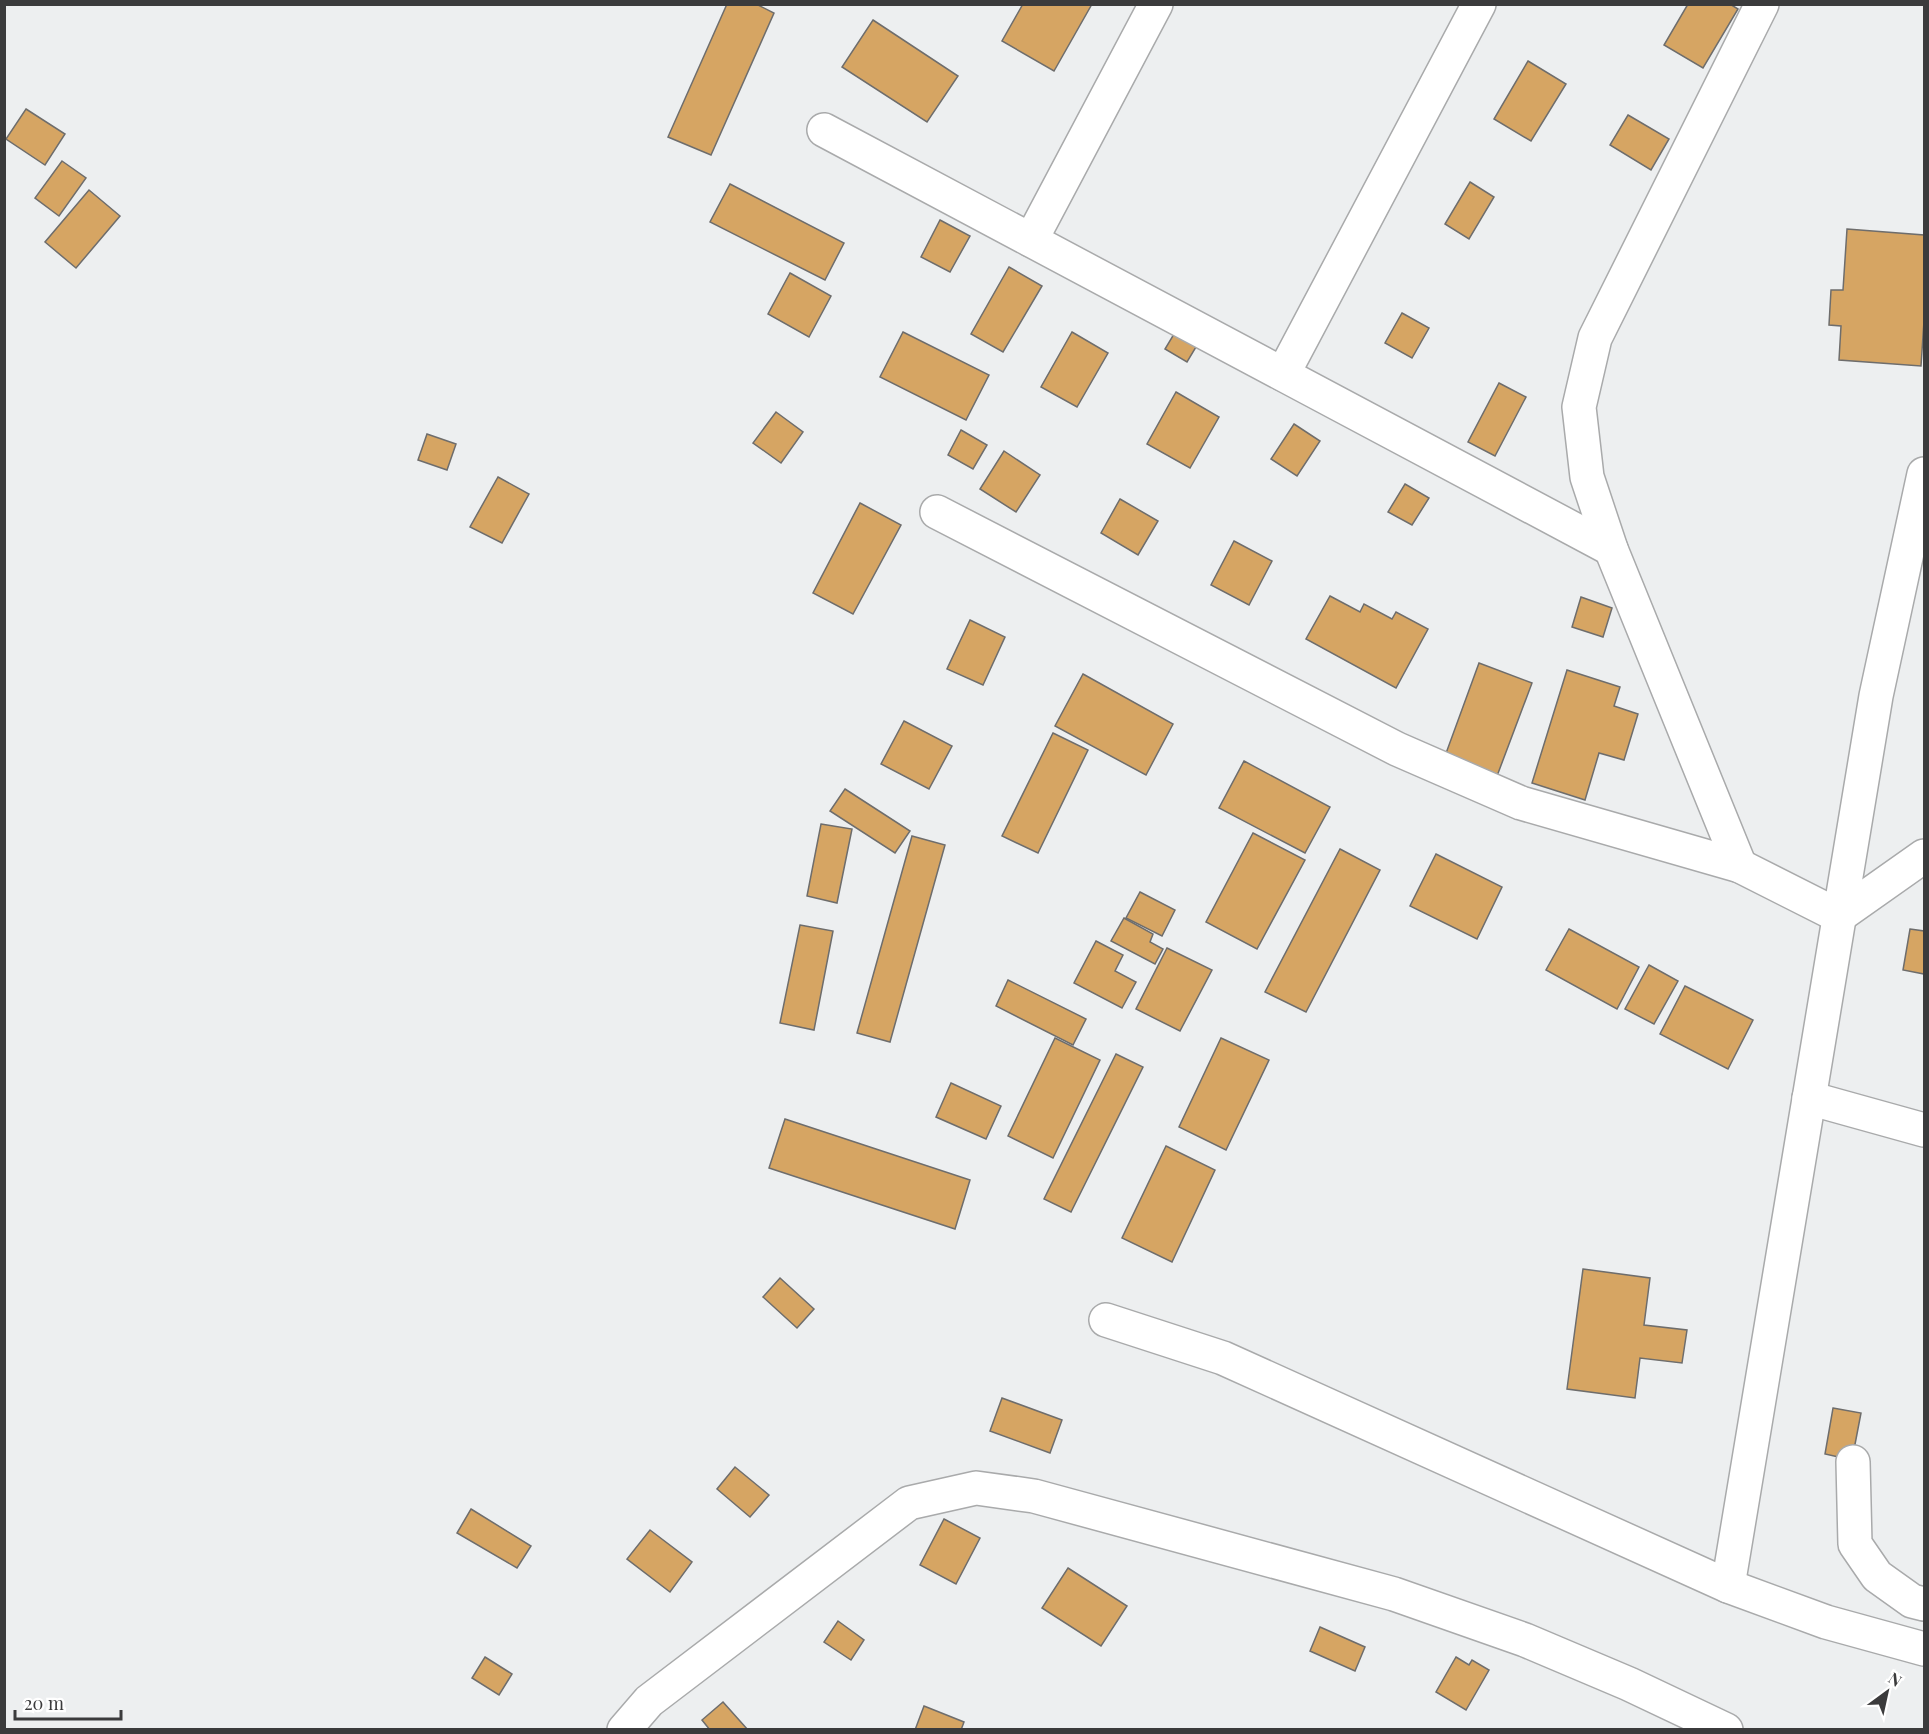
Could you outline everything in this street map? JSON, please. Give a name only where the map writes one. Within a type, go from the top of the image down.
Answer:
[{"type":"street","points":[[1031,240],[1156,4]]},
{"type":"street","points":[[1283,374],[1479,4]]},
{"type":"street","points":[[1740,866],[1611,549],[1587,477],[1579,406],[1595,338],[1762,4]]},
{"type":"street","points":[[824,130],[1611,549]]},
{"type":"street","points":[[1728,1586],[1876,696],[1924,474]]},
{"type":"street","points":[[937,512],[1397,749],[1521,803],[1740,866],[1839,916]]},
{"type":"street","points":[[1839,916],[1924,855]]},
{"type":"street","points":[[1809,1098],[1924,1130]]},
{"type":"street","points":[[1106,1320],[1223,1358],[1728,1586],[1826,1622],[1924,1649]]},
{"type":"street","points":[[1853,1462],[1855,1544],[1877,1576],[1912,1601],[1924,1604]]},
{"type":"street","points":[[624,1730],[649,1701],[909,1503],[976,1488],[1034,1496],[1394,1594],[1525,1640],[1629,1684],[1726,1730]]},
{"type":"building","points":[[727,4],[756,4],[774,13],[711,155],[668,137]]},
{"type":"building","points":[[1023,4],[1092,4],[1054,71],[1002,41]]},
{"type":"building","points":[[1688,4],[1730,4],[1738,9],[1703,68],[1664,45]]},
{"type":"building","points":[[873,20],[958,76],[927,122],[842,67]]},
{"type":"building","points":[[1528,61],[1566,84],[1531,141],[1494,119]]},
{"type":"building","points":[[26,109],[65,134],[45,165],[6,139]]},
{"type":"building","points":[[1628,115],[1669,139],[1651,170],[1610,145]]},
{"type":"building","points":[[62,161],[86,178],[59,216],[35,198]]},
{"type":"building","points":[[1470,182],[1494,197],[1469,239],[1445,224]]},
{"type":"building","points":[[730,184],[844,243],[825,280],[710,222]]},
{"type":"building","points":[[89,190],[120,216],[76,268],[45,242]]},
{"type":"building","points":[[940,220],[970,236],[950,272],[921,257]]},
{"type":"building","points":[[1847,229],[1924,235],[1924,321],[1921,366],[1839,360],[1841,326],[1829,325],[1831,290],[1843,290]]},
{"type":"building","points":[[1009,267],[1042,286],[1003,352],[971,334]]},
{"type":"building","points":[[790,273],[831,296],[809,337],[768,314]]},
{"type":"building","points":[[1402,313],[1429,328],[1412,358],[1385,343]]},
{"type":"building","points":[[1177,329],[1199,342],[1187,362],[1165,349]]},
{"type":"building","points":[[903,332],[989,375],[966,420],[880,377]]},
{"type":"building","points":[[1072,332],[1108,353],[1077,407],[1041,387]]},
{"type":"building","points":[[1499,383],[1526,397],[1495,456],[1468,442]]},
{"type":"building","points":[[1176,392],[1219,417],[1190,468],[1147,444]]},
{"type":"building","points":[[776,412],[803,432],[781,463],[753,443]]},
{"type":"building","points":[[1294,424],[1320,441],[1297,476],[1271,459]]},
{"type":"building","points":[[961,430],[987,445],[973,469],[948,455]]},
{"type":"building","points":[[427,434],[456,444],[447,470],[418,460]]},
{"type":"building","points":[[1004,451],[1040,475],[1016,512],[980,489]]},
{"type":"building","points":[[498,477],[529,494],[502,543],[470,527]]},
{"type":"building","points":[[1405,484],[1429,498],[1412,525],[1388,512]]},
{"type":"building","points":[[1120,499],[1158,521],[1138,555],[1101,533]]},
{"type":"building","points":[[860,503],[901,525],[853,614],[813,593]]},
{"type":"building","points":[[1234,541],[1272,561],[1249,605],[1211,585]]},
{"type":"building","points":[[1330,596],[1360,612],[1364,604],[1392,619],[1396,612],[1428,629],[1396,688],[1306,639]]},
{"type":"building","points":[[1581,597],[1612,608],[1603,637],[1572,627]]},
{"type":"building","points":[[970,620],[1005,637],[983,685],[947,669]]},
{"type":"building","points":[[1479,663],[1532,683],[1497,776],[1445,756]]},
{"type":"building","points":[[1567,670],[1620,687],[1614,706],[1638,714],[1624,760],[1599,753],[1585,800],[1532,783]]},
{"type":"building","points":[[1083,674],[1173,724],[1146,775],[1055,726]]},
{"type":"building","points":[[904,721],[952,746],[929,789],[881,764]]},
{"type":"building","points":[[1053,733],[1088,750],[1038,853],[1002,836]]},
{"type":"building","points":[[1244,761],[1330,807],[1305,853],[1219,808]]},
{"type":"building","points":[[845,789],[910,831],[895,853],[830,811]]},
{"type":"building","points":[[821,824],[852,829],[837,903],[807,896]]},
{"type":"building","points":[[1253,833],[1305,860],[1257,949],[1206,922]]},
{"type":"building","points":[[912,836],[945,845],[890,1042],[857,1033]]},
{"type":"building","points":[[1340,849],[1380,870],[1306,1012],[1265,992]]},
{"type":"building","points":[[1436,854],[1502,887],[1477,939],[1410,906]]},
{"type":"building","points":[[1140,892],[1175,910],[1162,936],[1126,918]]},
{"type":"building","points":[[1124,918],[1153,934],[1150,942],[1163,949],[1155,964],[1111,941]]},
{"type":"building","points":[[800,925],[833,931],[814,1030],[780,1023]]},
{"type":"building","points":[[1569,929],[1639,967],[1617,1009],[1546,970]]},
{"type":"building","points":[[1910,929],[1924,931],[1924,974],[1903,970]]},
{"type":"building","points":[[1096,941],[1123,955],[1115,971],[1136,982],[1122,1008],[1074,983]]},
{"type":"building","points":[[1167,948],[1212,970],[1180,1031],[1136,1009]]},
{"type":"building","points":[[1649,965],[1678,981],[1654,1024],[1625,1009]]},
{"type":"building","points":[[1008,980],[1086,1019],[1073,1045],[996,1006]]},
{"type":"building","points":[[1685,986],[1753,1020],[1728,1069],[1660,1034]]},
{"type":"building","points":[[1055,1038],[1100,1060],[1053,1158],[1008,1136]]},
{"type":"building","points":[[1221,1038],[1269,1060],[1226,1150],[1179,1127]]},
{"type":"building","points":[[1116,1054],[1143,1067],[1071,1212],[1044,1199]]},
{"type":"building","points":[[951,1083],[1001,1106],[986,1139],[936,1117]]},
{"type":"building","points":[[785,1119],[970,1180],[955,1229],[769,1168]]},
{"type":"building","points":[[1166,1146],[1215,1170],[1172,1262],[1122,1238]]},
{"type":"building","points":[[1583,1269],[1650,1278],[1644,1325],[1687,1330],[1682,1363],[1640,1358],[1635,1398],[1567,1389]]},
{"type":"building","points":[[780,1278],[814,1309],[797,1328],[763,1297]]},
{"type":"building","points":[[1002,1398],[1062,1420],[1050,1453],[990,1431]]},
{"type":"building","points":[[1833,1408],[1861,1413],[1852,1460],[1825,1454]]},
{"type":"building","points":[[735,1467],[769,1495],[750,1517],[717,1489]]},
{"type":"building","points":[[471,1509],[531,1546],[517,1568],[457,1533]]},
{"type":"building","points":[[944,1519],[980,1538],[956,1584],[920,1565]]},
{"type":"building","points":[[650,1530],[692,1562],[670,1592],[627,1559]]},
{"type":"building","points":[[1068,1568],[1127,1606],[1101,1646],[1042,1608]]},
{"type":"building","points":[[838,1621],[864,1640],[851,1660],[824,1642]]},
{"type":"building","points":[[1320,1627],[1365,1647],[1355,1671],[1310,1651]]},
{"type":"building","points":[[485,1657],[512,1674],[499,1695],[472,1678]]},
{"type":"building","points":[[1456,1657],[1469,1665],[1472,1660],[1489,1670],[1466,1710],[1436,1692]]},
{"type":"building","points":[[723,1702],[748,1730],[710,1730],[702,1720]]},
{"type":"building","points":[[924,1706],[964,1722],[961,1730],[915,1730]]}]
